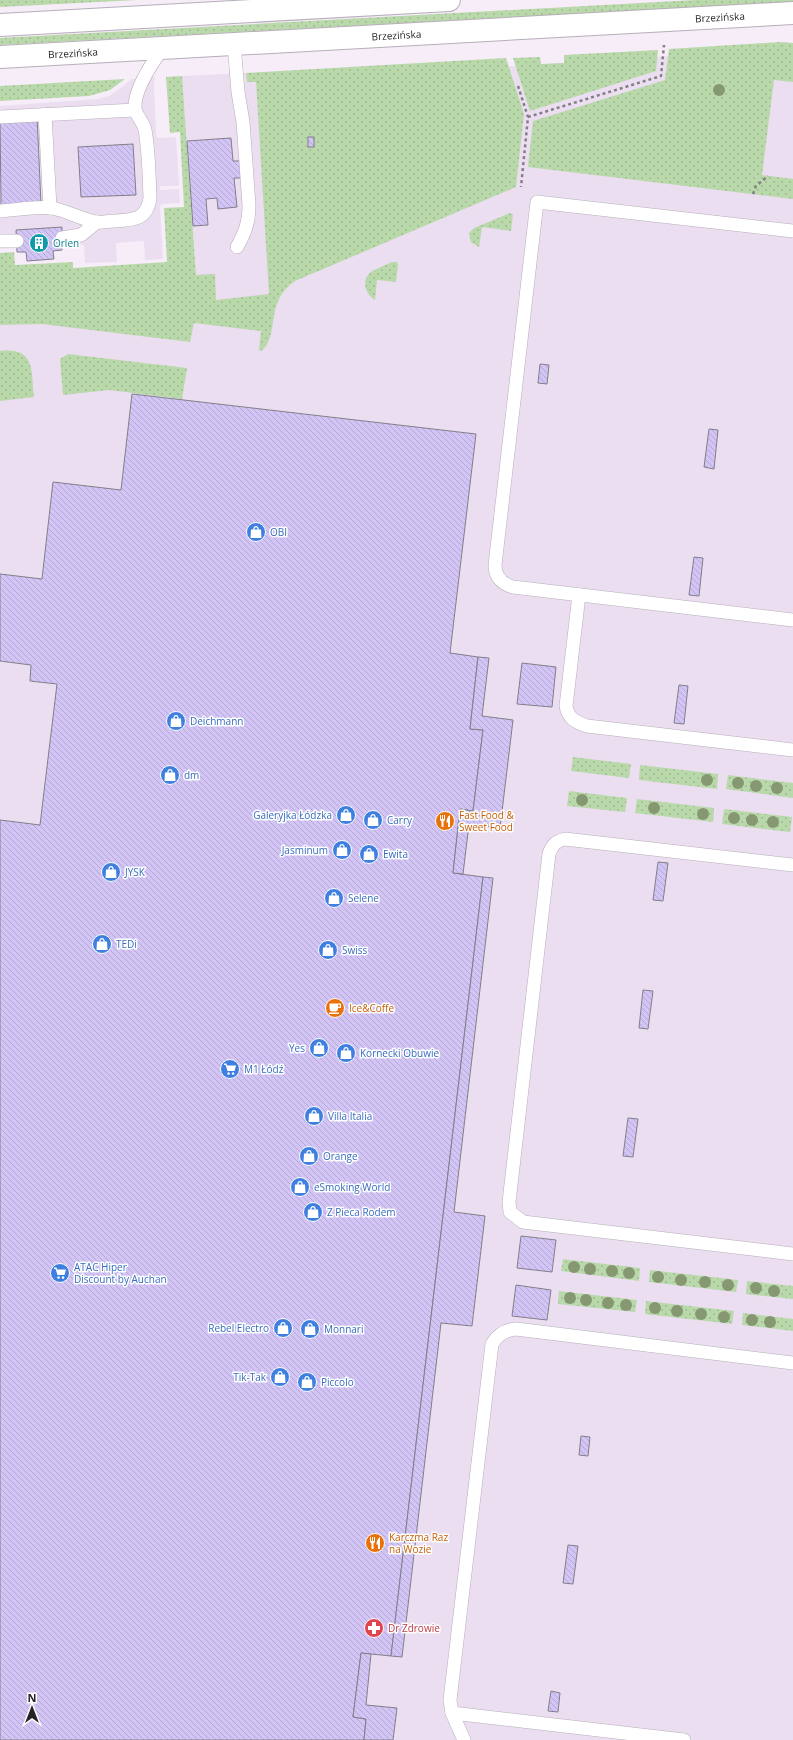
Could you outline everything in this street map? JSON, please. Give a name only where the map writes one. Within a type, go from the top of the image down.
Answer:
[{"type":"street","points":[[0,24],[449,0]]},
{"type":"street","name":"Brzezińska","points":[[0,57],[793,13]]},
{"type":"lane","points":[[234,44],[238,92],[243,122],[249,206],[249,218],[246,232],[237,247]]},
{"type":"lane","points":[[0,211],[50,208],[97,222],[130,220],[139,218],[145,212],[149,205],[150,198],[147,138],[144,127],[135,110],[136,98],[150,67],[163,48]]},
{"type":"lane","points":[[0,117],[135,110]]},
{"type":"lane","points":[[45,114],[50,208]]},
{"type":"lane","points":[[793,231],[537,202],[501,507],[495,571],[502,582],[507,585],[793,620]]},
{"type":"lane","points":[[62,238],[81,235],[97,222]]},
{"type":"lane","points":[[0,241],[17,241]]},
{"type":"lane","points":[[579,595],[566,706],[568,712],[575,721],[587,726],[793,750]]},
{"type":"lane","points":[[793,865],[565,839],[556,842],[553,845],[549,854],[508,1202],[510,1212],[523,1222],[793,1254]]},
{"type":"lane","points":[[464,1740],[452,1713],[450,1700],[487,1378],[491,1350],[498,1337],[508,1330],[516,1329],[793,1363]]},
{"type":"lane","points":[[452,1713],[684,1740]]},
{"type":"path","points":[[528,117],[661,76],[664,40]]},
{"type":"path","points":[[518,86],[528,117],[521,187]]},
{"type":"path","points":[[753,194],[756,186],[768,176]]},
{"type":"shaded area","points":[[784,49],[793,51],[793,1740],[0,1740],[0,322],[196,275],[182,76],[246,73],[247,82],[256,81],[270,294],[495,67]]},
{"type":"shaded area","name":"Orlen","points":[[155,77],[156,136],[158,138],[176,137],[179,186],[161,186],[159,190],[179,189],[180,203],[162,204],[160,206],[163,259],[145,260],[144,242],[142,241],[116,243],[117,262],[85,263],[84,246],[82,244],[62,245],[62,250],[53,251],[54,259],[27,261],[26,252],[17,252],[17,248],[0,249],[0,106],[98,99],[109,96],[132,79]]},
{"type":"green space","points":[[0,0],[137,0],[0,7]]},
{"type":"green space","points":[[695,0],[793,0],[793,2],[0,45],[0,38]]},
{"type":"green space","points":[[780,42],[793,43],[793,82],[774,80],[762,175],[793,179],[793,199],[528,167],[533,121],[665,80],[669,49]]},
{"type":"green space","points":[[658,50],[656,71],[530,111],[513,58],[540,57],[541,64],[564,63],[564,55]]},
{"type":"green space","points":[[506,58],[524,114],[516,187],[295,281],[285,290],[279,299],[275,309],[270,337],[267,345],[261,351],[259,350],[261,331],[194,323],[190,342],[42,324],[0,325],[0,253],[14,252],[15,265],[73,262],[73,268],[167,262],[164,208],[184,207],[180,132],[170,133],[166,77],[182,76],[196,275],[215,274],[216,300],[269,294],[256,82],[247,82],[246,73]]},
{"type":"green space","points":[[125,79],[110,90],[89,96],[0,101],[0,86]]},
{"type":"green space","points":[[510,213],[513,215],[511,231],[482,227],[479,247],[471,242],[469,233],[474,228]]},
{"type":"green space","points":[[392,262],[397,262],[398,265],[396,282],[377,280],[375,300],[367,291],[365,283],[366,279],[371,272]]},
{"type":"green space","points":[[0,351],[12,351],[20,353],[26,357],[31,370],[34,397],[0,401]]},
{"type":"green space","points":[[68,354],[187,368],[182,399],[109,390],[63,395],[60,359]]},
{"type":"green space","points":[[573,757],[631,764],[629,778],[571,771]]},
{"type":"green space","points":[[640,765],[718,774],[717,789],[639,780]]},
{"type":"green space","points":[[728,775],[793,783],[793,798],[726,789]]},
{"type":"green space","points":[[569,791],[627,798],[625,812],[567,806]]},
{"type":"green space","points":[[637,799],[714,808],[713,822],[635,813]]},
{"type":"green space","points":[[724,809],[792,817],[790,832],[722,824]]},
{"type":"green space","points":[[563,1259],[640,1268],[639,1281],[561,1271]]},
{"type":"green space","points":[[650,1270],[738,1280],[736,1292],[649,1282]]},
{"type":"green space","points":[[747,1281],[793,1286],[793,1299],[746,1294]]},
{"type":"green space","points":[[559,1291],[637,1300],[635,1312],[558,1304]]},
{"type":"green space","points":[[646,1301],[734,1311],[732,1324],[645,1314]]},
{"type":"green space","points":[[743,1313],[793,1319],[793,1331],[742,1325]]},
{"type":"building","points":[[37,116],[41,204],[1,206],[0,118]]},
{"type":"building","points":[[308,137],[314,137],[314,147],[308,147]]},
{"type":"building","points":[[231,138],[233,161],[240,161],[241,178],[234,178],[237,207],[218,209],[217,198],[206,199],[208,225],[193,226],[187,141]]},
{"type":"building","points":[[133,144],[136,195],[81,197],[78,147]]},
{"type":"building","name":"Orlen","points":[[62,227],[62,250],[53,251],[54,259],[27,261],[26,252],[17,252],[16,230]]},
{"type":"building","points":[[540,364],[549,365],[547,384],[538,383]]},
{"type":"building","name":"M1 Łódź","points":[[132,394],[476,434],[450,653],[478,657],[470,729],[483,730],[473,811],[460,809],[453,873],[483,877],[391,1656],[361,1653],[353,1717],[366,1719],[364,1740],[0,1740],[0,820],[40,825],[57,684],[30,681],[31,665],[0,661],[0,574],[42,579],[53,482],[121,490]]},
{"type":"building","points":[[709,429],[718,430],[714,469],[704,467]]},
{"type":"building","points":[[694,557],[703,558],[699,596],[689,595]]},
{"type":"building","points":[[478,657],[489,658],[482,716],[513,720],[500,828],[469,824],[463,874],[453,873],[460,809],[473,811],[483,730],[470,729]]},
{"type":"building","points":[[522,663],[556,667],[552,707],[517,704]]},
{"type":"building","points":[[679,685],[688,686],[684,724],[674,723]]},
{"type":"building","points":[[658,862],[668,863],[663,901],[653,900]]},
{"type":"building","points":[[483,877],[493,878],[454,1212],[485,1216],[472,1326],[441,1323],[402,1657],[391,1656]]},
{"type":"building","points":[[643,990],[653,991],[648,1029],[639,1028]]},
{"type":"building","points":[[628,1118],[638,1119],[633,1157],[623,1156]]},
{"type":"building","points":[[521,1236],[556,1240],[552,1272],[517,1268]]},
{"type":"building","points":[[516,1285],[551,1290],[547,1320],[512,1316]]},
{"type":"building","points":[[581,1436],[590,1437],[588,1456],[579,1455]]},
{"type":"building","points":[[568,1545],[578,1546],[573,1584],[563,1583]]},
{"type":"building","points":[[361,1653],[371,1654],[366,1705],[397,1708],[393,1740],[364,1740],[366,1719],[353,1717]]},
{"type":"building","points":[[551,1691],[560,1693],[558,1712],[548,1711]]},
{"type":"place","name":"Orlen","points":[[39,243]]},
{"type":"place","name":"OBI","points":[[256,532]]},
{"type":"place","name":"Deichmann","points":[[176,721]]},
{"type":"place","name":"dm","points":[[170,775]]},
{"type":"place","name":"Galeryjka Łódzka","points":[[346,815]]},
{"type":"place","name":"Carry","points":[[373,820]]},
{"type":"place","name":"Fast Food & Sweet Food","points":[[445,821]]},
{"type":"place","name":"Jasminum","points":[[342,850]]},
{"type":"place","name":"Ewita","points":[[369,854]]},
{"type":"place","name":"JYSK","points":[[111,872]]},
{"type":"place","name":"Selene","points":[[334,898]]},
{"type":"place","name":"TEDi","points":[[102,944]]},
{"type":"place","name":"Swiss","points":[[328,950]]},
{"type":"place","name":"Ice&Coffe","points":[[335,1008]]},
{"type":"place","name":"Yes","points":[[319,1048]]},
{"type":"place","name":"Kornecki Obuwie","points":[[346,1053]]},
{"type":"place","name":"M1 Łódź","points":[[230,1069]]},
{"type":"place","name":"Villa Italia","points":[[314,1116]]},
{"type":"place","name":"Orange","points":[[309,1156]]},
{"type":"place","name":"eSmoking World","points":[[300,1187]]},
{"type":"place","name":"Z Pieca Rodem","points":[[313,1212]]},
{"type":"place","name":"ATAC Hiper Discount by Auchan","points":[[60,1273]]},
{"type":"place","name":"Rebel Electro","points":[[283,1328]]},
{"type":"place","name":"Monnari","points":[[310,1329]]},
{"type":"place","name":"Tik-Tak","points":[[280,1377]]},
{"type":"place","name":"Piccolo","points":[[307,1382]]},
{"type":"place","name":"Karczma Raz na Wozie","points":[[375,1543]]},
{"type":"place","name":"Dr Zdrowie","points":[[374,1628]]}]
